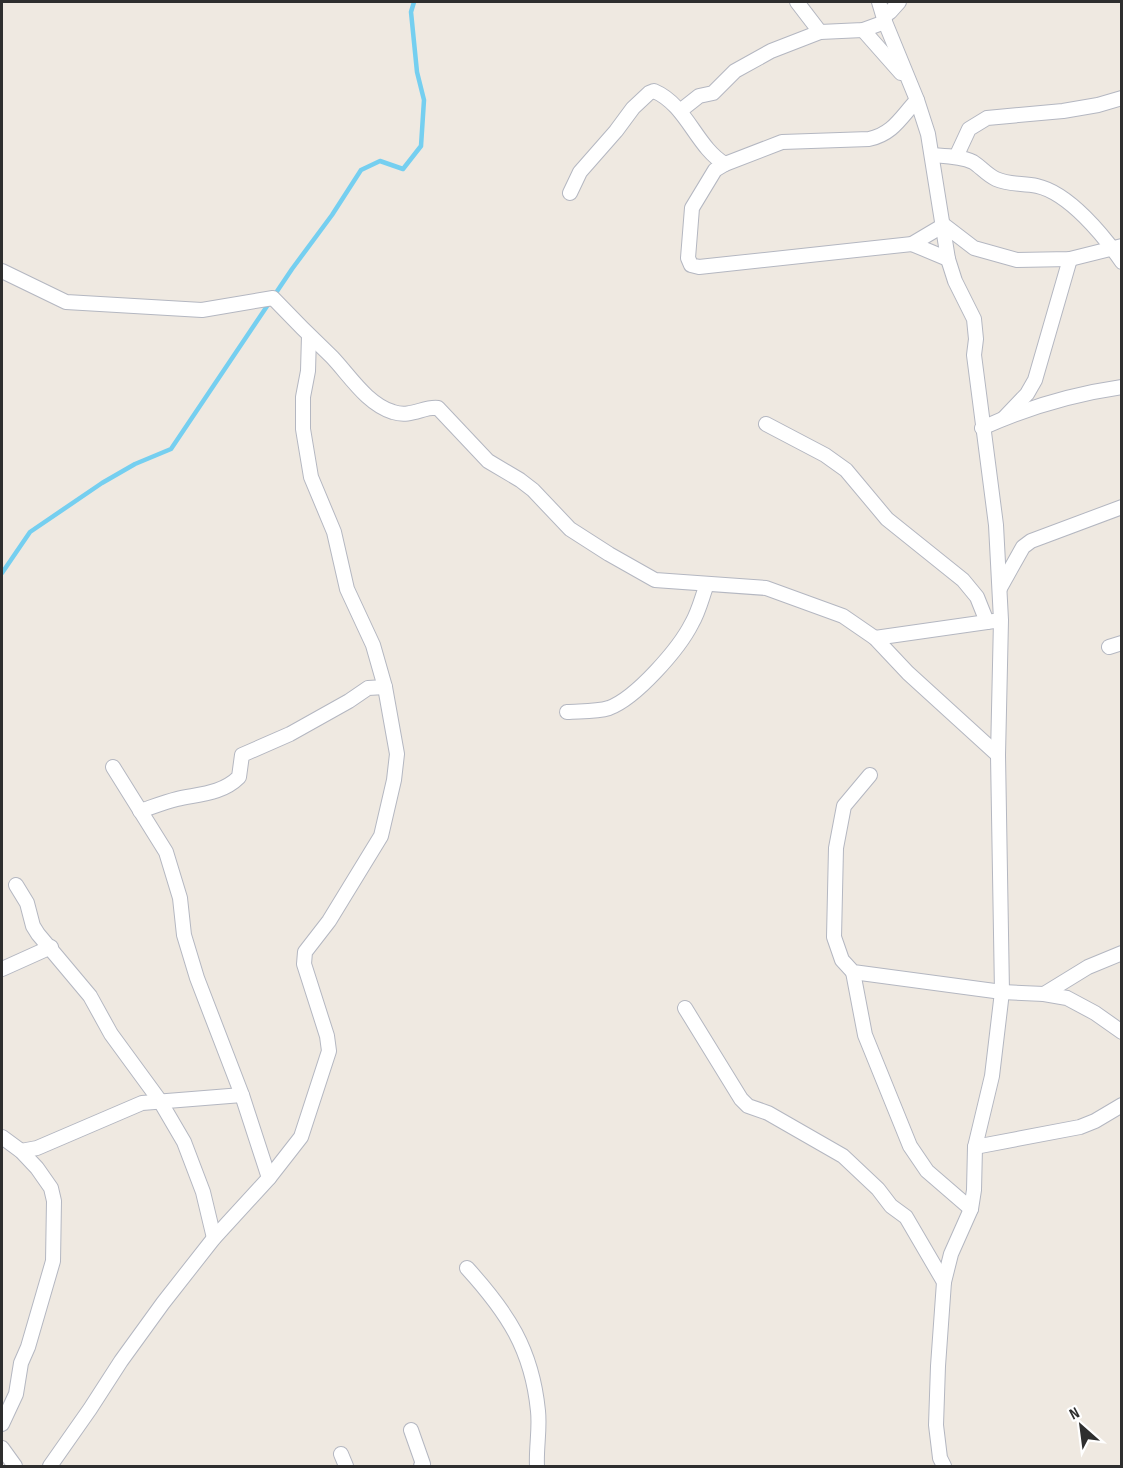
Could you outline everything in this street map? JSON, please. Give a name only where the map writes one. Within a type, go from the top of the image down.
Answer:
[{"type":"street","points":[[797,2],[820,32]]},
{"type":"street","points":[[879,2],[928,134],[948,259],[955,280],[974,319],[976,339],[974,355],[996,525],[1000,589],[998,755],[1002,992],[993,1076],[975,1147],[971,1209],[951,1254],[944,1282],[936,1425],[940,1458],[944,1467]]},
{"type":"street","points":[[680,111],[699,96],[713,93],[735,71],[771,51],[820,32],[863,30],[884,19],[898,2]]},
{"type":"street","points":[[863,30],[908,81]]},
{"type":"street","points":[[570,193],[580,172],[633,108],[654,91],[680,111],[718,164]]},
{"type":"street","points":[[956,157],[969,129],[987,118],[1063,111],[1122,98]]},
{"type":"street","points":[[917,100],[893,128],[882,136],[869,139],[782,142],[718,164],[692,208],[688,258],[691,265],[699,267],[912,244],[944,225]]},
{"type":"street","points":[[932,155],[971,161],[995,178],[1014,184],[1037,186],[1061,198],[1083,214],[1117,247],[1122,262]]},
{"type":"street","points":[[944,225],[974,248],[1017,260],[1070,259],[1117,247]]},
{"type":"street","points":[[912,244],[948,259]]},
{"type":"street","points":[[1004,418],[1027,394],[1035,380],[1070,259]]},
{"type":"street","points":[[2,271],[66,302],[202,310],[273,298],[334,359],[359,388],[379,405],[393,412],[417,413],[431,407],[438,408],[488,461],[533,490],[570,529],[609,554],[655,580],[766,588],[843,616],[874,638],[908,673],[998,755]]},
{"type":"street","points":[[50,1467],[121,1361],[214,1238],[301,1137],[310,1116],[329,1051],[327,1036],[304,964],[305,952],[329,921],[381,836],[394,780],[397,754],[385,687],[373,645],[347,589],[334,532],[311,477],[303,429],[303,397],[308,371],[309,336]]},
{"type":"street","points":[[308,371],[320,362],[334,359]]},
{"type":"street","points":[[982,429],[1004,418],[1097,391],[1122,387]]},
{"type":"street","points":[[766,424],[825,455],[846,470],[887,519],[963,580],[977,597],[987,622]]},
{"type":"street","points":[[1000,589],[1023,547],[1031,541],[1122,507]]},
{"type":"street","points":[[567,712],[607,708],[619,703],[648,679],[678,647],[693,623],[707,584]]},
{"type":"street","points":[[874,638],[1001,620]]},
{"type":"street","points":[[140,811],[225,788],[239,777],[240,759],[245,753],[290,734],[368,688],[385,687]]},
{"type":"street","points":[[113,767],[166,852],[180,898],[184,935],[197,978],[242,1095],[268,1178]]},
{"type":"street","points":[[870,775],[844,806],[836,848],[834,937],[842,960],[853,972],[865,1035],[910,1146],[927,1171],[971,1209]]},
{"type":"street","points":[[15,885],[27,903],[33,926],[90,996],[111,1034],[160,1101],[188,1152],[203,1192],[214,1238]]},
{"type":"street","points":[[2,969],[51,947]]},
{"type":"street","points":[[1044,994],[1088,967],[1122,953]]},
{"type":"street","points":[[853,972],[1002,992],[1044,994],[1067,998],[1095,1013],[1122,1032]]},
{"type":"street","points":[[685,1008],[741,1099],[748,1106],[768,1113],[843,1156],[878,1189],[891,1206],[906,1217],[944,1282]]},
{"type":"street","points":[[21,1151],[37,1148],[142,1103],[242,1095]]},
{"type":"street","points":[[975,1147],[1080,1127],[1122,1105]]},
{"type":"street","points":[[2,1137],[21,1151],[37,1168],[51,1188],[54,1201],[53,1261],[28,1347],[21,1363],[16,1394],[2,1424]]},
{"type":"street","points":[[37,1148],[37,1168]]},
{"type":"street","points":[[467,1268],[495,1299],[516,1332],[528,1360],[538,1412],[537,1467]]},
{"type":"street","points":[[411,1430],[419,1449],[423,1464],[421,1467]]},
{"type":"street","points":[[2,1448],[15,1467]]},
{"type":"waterway","points":[[2,573],[30,532],[102,483],[135,464],[171,449],[361,170],[380,161],[403,169],[421,146],[424,100],[417,72],[411,12],[414,2]]}]
